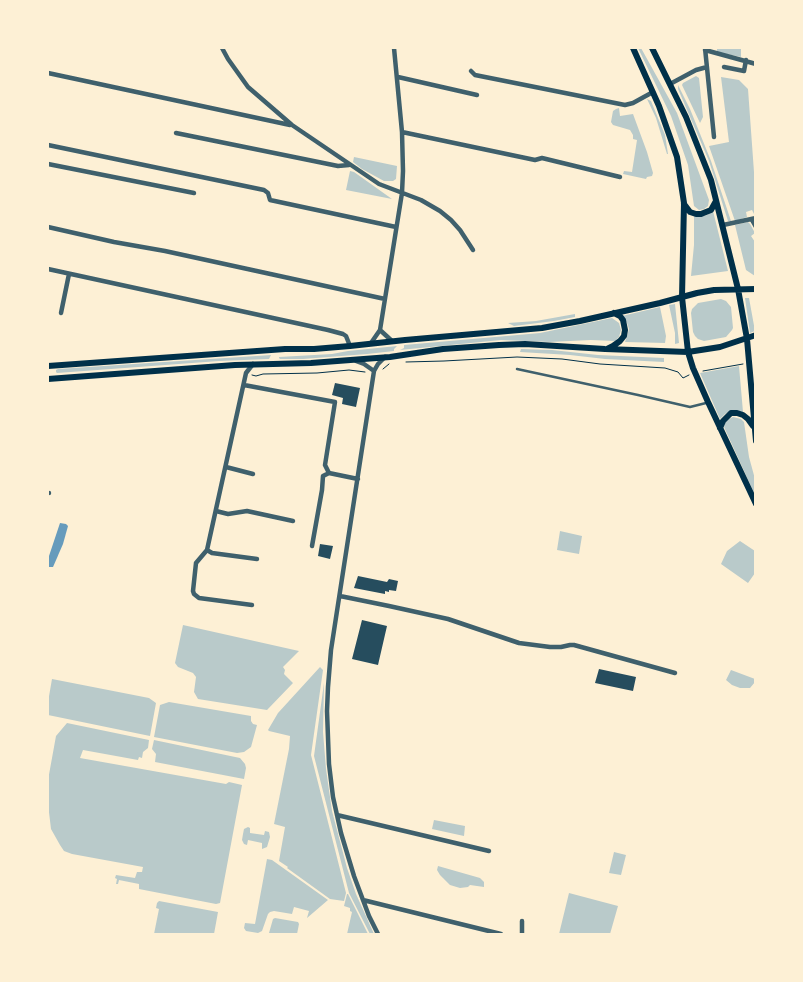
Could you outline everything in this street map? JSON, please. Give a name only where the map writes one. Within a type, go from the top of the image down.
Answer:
[{"type":"main road","points":[[632,48],[659,106],[677,157],[684,203],[682,297],[688,352],[708,402],[756,504]]},
{"type":"main road","points":[[652,48],[686,117],[707,171],[723,225],[738,289],[753,375],[756,441]]},
{"type":"main road","points":[[684,203],[690,212],[701,214],[711,210],[716,201]]},
{"type":"main road","points":[[756,289],[714,290],[542,328],[350,346],[49,365],[50,378],[235,365],[353,360],[443,349],[499,345],[525,344],[688,352],[720,347],[756,335]]},
{"type":"main road","points":[[605,349],[614,346],[624,336],[623,320],[620,316],[612,313]]},
{"type":"main road","points":[[281,364],[277,361],[276,357],[278,353],[285,349]]},
{"type":"main road","points":[[720,428],[723,420],[731,413],[737,413],[748,419],[754,427]]},
{"type":"street","points":[[222,48],[248,87],[292,125],[378,184],[433,206],[447,216],[460,230],[473,250]]},
{"type":"street","points":[[370,344],[380,330],[402,193],[402,132],[394,48]]},
{"type":"street","points":[[714,137],[705,49],[756,64]]},
{"type":"street","points":[[724,67],[744,71],[746,60]]},
{"type":"street","points":[[670,84],[696,70],[707,67]]},
{"type":"street","points":[[471,71],[475,75],[625,105],[634,103],[653,92]]},
{"type":"street","points":[[48,73],[292,125]]},
{"type":"street","points":[[398,77],[477,95]]},
{"type":"street","points":[[402,132],[534,160],[542,158],[620,176]]},
{"type":"street","points":[[176,133],[338,166],[350,165]]},
{"type":"street","points":[[48,145],[264,190],[268,193],[270,200],[396,227]]},
{"type":"street","points":[[48,164],[194,193]]},
{"type":"street","points":[[723,225],[754,219],[756,227]]},
{"type":"street","points":[[48,227],[385,299]]},
{"type":"street","points":[[48,270],[343,334],[346,336],[350,346]]},
{"type":"street","points":[[62,312],[69,274]]},
{"type":"street","points":[[380,330],[392,342]]},
{"type":"street","points":[[378,934],[363,900],[346,851],[337,815],[329,764],[327,711],[331,650],[374,372],[378,364],[385,357]]},
{"type":"street","points":[[353,360],[364,364],[374,372]]},
{"type":"street","points":[[252,364],[246,373],[207,550],[196,563],[193,592],[199,598],[252,605]]},
{"type":"street","points":[[235,365],[246,373]]},
{"type":"street","points":[[244,385],[335,402],[325,464],[329,473]]},
{"type":"street","points":[[226,467],[253,474]]},
{"type":"street","points":[[312,546],[323,476],[329,473],[358,479]]},
{"type":"street","points":[[216,510],[228,514],[247,511],[293,521]]},
{"type":"street","points":[[207,550],[212,553],[257,559]]},
{"type":"street","points":[[340,596],[448,619],[519,643],[550,647],[561,647],[570,644],[675,673]]},
{"type":"street","points":[[337,815],[490,851]]},
{"type":"street","points":[[363,900],[501,934]]},
{"type":"street","points":[[522,921],[522,934]]},
{"type":"lane","points":[[517,369],[647,396],[690,407],[708,402]]},
{"type":"path","points":[[406,362],[517,357],[553,358],[600,364],[665,368],[678,372],[683,378],[696,373],[750,364]]},
{"type":"path","points":[[246,373],[256,376],[263,374],[350,370],[362,373],[380,372],[390,364]]},
{"type":"shaded area","points":[[638,48],[641,48],[677,113],[709,200],[708,206],[704,209],[699,210],[694,206],[688,165],[671,116]]},
{"type":"shaded area","points":[[717,48],[741,48],[741,57],[717,52]]},
{"type":"shaded area","points":[[696,76],[699,78],[703,117],[700,123],[682,85]]},
{"type":"shaded area","points":[[721,77],[739,80],[748,89],[755,186],[755,215],[752,210],[746,212],[747,217],[735,221],[709,146],[729,142]]},
{"type":"shaded area","points":[[678,85],[711,161],[731,221],[728,221],[709,161],[678,89]]},
{"type":"shaded area","points":[[647,99],[651,101],[665,135],[668,154],[656,118]]},
{"type":"shaded area","points":[[619,108],[620,116],[633,114],[653,173],[652,176],[646,179],[623,174],[624,171],[632,172],[637,140],[633,139],[630,130],[613,125],[611,122],[613,111]]},
{"type":"shaded area","points":[[354,157],[397,166],[396,179],[384,181],[353,162]]},
{"type":"shaded area","points":[[350,171],[354,172],[392,199],[346,190]]},
{"type":"shaded area","points":[[713,211],[728,271],[691,276],[694,215],[704,216]]},
{"type":"shaded area","points":[[748,222],[755,233],[751,236],[755,242],[755,276],[746,270],[735,225]]},
{"type":"shaded area","points":[[745,298],[749,298],[755,331],[750,333]]},
{"type":"shaded area","points":[[721,299],[726,301],[731,307],[732,330],[726,337],[704,341],[698,339],[693,332],[692,309],[698,303]]},
{"type":"shaded area","points":[[675,304],[679,343],[675,344],[675,333],[669,305]]},
{"type":"shaded area","points":[[660,307],[666,336],[665,343],[625,342],[629,329],[622,316]]},
{"type":"shaded area","points":[[575,314],[575,317],[554,321],[514,326],[508,323],[536,321]]},
{"type":"shaded area","points":[[612,318],[619,323],[621,330],[619,337],[615,341],[549,342],[501,340],[400,350],[404,348],[404,345],[540,333]]},
{"type":"shaded area","points":[[397,346],[394,351],[367,354],[303,359],[279,358],[332,354]]},
{"type":"shaded area","points":[[521,349],[664,358],[664,362],[520,352]]},
{"type":"shaded area","points":[[271,355],[269,359],[56,372],[58,369]]},
{"type":"shaded area","points":[[739,366],[743,412],[730,411],[720,419],[700,373]]},
{"type":"shaded area","points":[[733,417],[744,422],[749,457],[755,479],[755,495],[724,427],[725,423]]},
{"type":"shaded area","points":[[560,531],[582,536],[579,554],[557,550]]},
{"type":"shaded area","points":[[740,541],[755,551],[755,573],[748,583],[721,564],[727,551]]},
{"type":"shaded area","points":[[183,625],[299,651],[283,667],[285,670],[284,674],[293,683],[267,710],[198,699],[194,692],[196,677],[193,673],[178,667],[175,663]]},
{"type":"shaded area","points":[[320,667],[323,670],[311,755],[346,893],[344,901],[330,899],[279,861],[285,827],[274,824],[290,736],[268,730],[278,713]]},
{"type":"shaded area","points":[[731,670],[755,679],[755,682],[750,688],[740,688],[732,685],[726,680]]},
{"type":"shaded area","points":[[52,679],[149,698],[156,703],[150,736],[48,715]]},
{"type":"shaded area","points":[[324,683],[323,732],[332,811],[347,868],[356,894],[374,934],[370,934],[349,893],[314,756]]},
{"type":"shaded area","points":[[169,702],[251,716],[253,724],[257,725],[251,747],[244,752],[237,753],[154,737],[160,705]]},
{"type":"shaded area","points":[[67,723],[149,740],[148,748],[143,752],[142,758],[139,757],[138,760],[83,750],[80,758],[226,784],[229,782],[242,785],[220,903],[216,904],[139,889],[139,884],[119,880],[118,884],[116,884],[116,875],[135,878],[137,872],[142,872],[143,867],[64,851],[51,829],[48,780],[56,736]]},
{"type":"shaded area","points":[[154,740],[240,758],[246,768],[244,779],[155,762],[156,754],[152,749]]},
{"type":"shaded area","points":[[434,820],[465,826],[464,836],[432,829]]},
{"type":"shaded area","points":[[250,828],[250,833],[264,835],[265,831],[269,832],[270,837],[267,847],[262,849],[262,843],[248,840],[247,845],[244,844],[242,840],[244,829]]},
{"type":"shaded area","points":[[614,852],[626,855],[621,875],[609,873]]},
{"type":"shaded area","points":[[267,859],[272,860],[328,900],[307,918],[309,911],[294,907],[292,914],[274,911],[268,914],[262,931],[258,933],[246,931],[244,928],[245,923],[255,924]]},
{"type":"shaded area","points":[[438,866],[480,878],[484,882],[484,887],[470,885],[460,888],[450,885],[440,875],[437,870]]},
{"type":"shaded area","points":[[569,893],[618,906],[610,934],[559,934]]},
{"type":"shaded area","points":[[347,894],[368,934],[347,934],[352,912],[350,908],[344,906]]},
{"type":"shaded area","points":[[159,901],[218,912],[214,934],[154,934],[159,909],[156,908]]},
{"type":"shaded area","points":[[273,919],[298,922],[297,934],[270,934]]},
{"type":"water","points":[[60,523],[68,526],[53,567],[48,567],[48,559]]},
{"type":"building","points":[[335,383],[360,388],[356,407],[342,404],[343,398],[332,395]]},
{"type":"building","points":[[320,544],[333,546],[330,559],[318,556]]},
{"type":"building","points":[[358,576],[387,582],[389,579],[398,581],[396,591],[385,591],[385,594],[354,588]]},
{"type":"building","points":[[362,620],[387,626],[378,665],[352,659]]},
{"type":"building","points":[[599,669],[636,677],[633,691],[595,683]]}]
